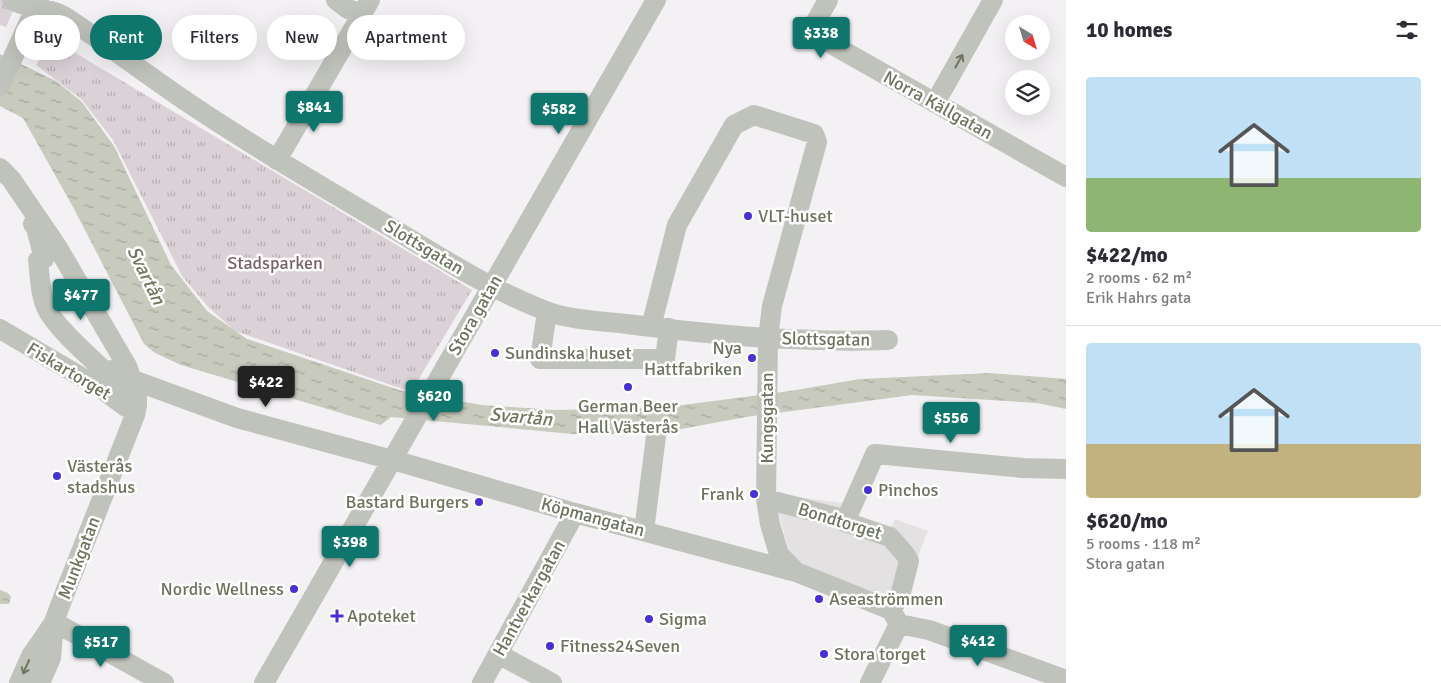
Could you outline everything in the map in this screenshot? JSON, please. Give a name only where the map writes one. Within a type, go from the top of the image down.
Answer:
[{"type":"street","name":"Slottsgatan","points":[[12,0],[18,4],[37,3],[63,15],[189,103],[278,160],[491,287],[547,312],[660,328],[768,338],[844,341],[888,340]]},
{"type":"street","points":[[336,0],[348,9],[366,7]]},
{"type":"street","name":"Stora gatan","points":[[264,683],[656,0]]},
{"type":"street","name":"Norra Källgatan","points":[[828,0],[810,32],[1066,177]]},
{"type":"street","points":[[935,103],[994,0]]},
{"type":"street","points":[[0,86],[37,3]]},
{"type":"street","points":[[278,160],[366,7]]},
{"type":"street","name":"Kungsgatan","points":[[660,328],[677,225],[734,125],[754,115],[814,134],[818,142],[772,306],[768,338],[766,499],[770,524],[779,554],[796,572]]},
{"type":"street","name":"Fiskartorget","points":[[0,168],[11,179],[58,248],[127,366],[133,380]]},
{"type":"street","name":"Fiskartorget","points":[[0,182],[36,228],[44,259],[38,260],[42,296],[47,309],[55,321],[89,356],[108,374],[112,370],[126,387],[126,407],[100,388],[0,329]]},
{"type":"street","points":[[547,312],[540,359],[665,359],[660,328]]},
{"type":"street","name":"Köpmangatan","points":[[133,380],[238,418],[575,513],[796,572]]},
{"type":"street","name":"Munkgatan","points":[[40,683],[51,658],[54,622],[134,415],[137,405],[137,394],[133,380]]},
{"type":"street","points":[[644,531],[656,436]]},
{"type":"street","points":[[845,522],[876,454],[1023,468],[1066,469]]},
{"type":"street","name":"Bondtorget","points":[[766,499],[834,517],[890,537],[909,561],[895,617]]},
{"type":"street","name":"Hantverkargatan","points":[[482,683],[575,513]]},
{"type":"street","points":[[796,572],[895,617],[1066,680]]},
{"type":"street","points":[[870,683],[895,617]]},
{"type":"street","points":[[54,622],[164,683]]},
{"type":"street","name":"Munkgatan","points":[[19,683],[30,656],[54,622]]},
{"type":"street","points":[[498,654],[552,683]]},
{"type":"shaded area","points":[[778,494],[848,504],[855,521],[889,533],[895,519],[928,531],[900,602],[801,565],[788,548],[778,510]]},
{"type":"green space","points":[[0,0],[18,0],[6,27],[0,25]]},
{"type":"green space","name":"Stadsparken","points":[[80,56],[472,290],[411,392],[235,331],[209,308],[182,276],[113,140],[82,100],[36,65],[39,60],[80,60]]},
{"type":"water","name":"Svartån","points":[[0,54],[56,81],[82,102],[114,146],[171,265],[207,311],[247,339],[399,390],[481,405],[554,410],[609,409],[667,407],[790,391],[860,379],[990,373],[1066,379],[1066,409],[1037,403],[912,395],[746,417],[654,434],[573,434],[391,417],[381,425],[181,365],[155,353],[144,344],[73,207],[23,118],[0,106]]},
{"type":"water","points":[[0,590],[8,593],[11,597],[9,604],[0,604]]},
{"type":"place","name":"VLT-huset","points":[[748,216]]},
{"type":"place","name":"Sundinska huset","points":[[495,353]]},
{"type":"place","name":"Nya Hattfabriken","points":[[752,358]]},
{"type":"place","name":"German Beer Hall Västerås","points":[[628,387]]},
{"type":"place","name":"Västerås stadshus","points":[[57,476]]},
{"type":"place","name":"Pinchos","points":[[868,490]]},
{"type":"place","name":"Frank","points":[[754,494]]},
{"type":"place","name":"Bastard Burgers","points":[[479,502]]},
{"type":"place","name":"Nordic Wellness","points":[[294,589]]},
{"type":"place","name":"Aseaströmmen","points":[[819,599]]},
{"type":"place","name":"Apoteket","points":[[337,616]]},
{"type":"place","name":"Sigma","points":[[649,619]]},
{"type":"place","name":"Fitness24Seven","points":[[550,646]]},
{"type":"place","name":"Stora torget","points":[[824,654]]}]
